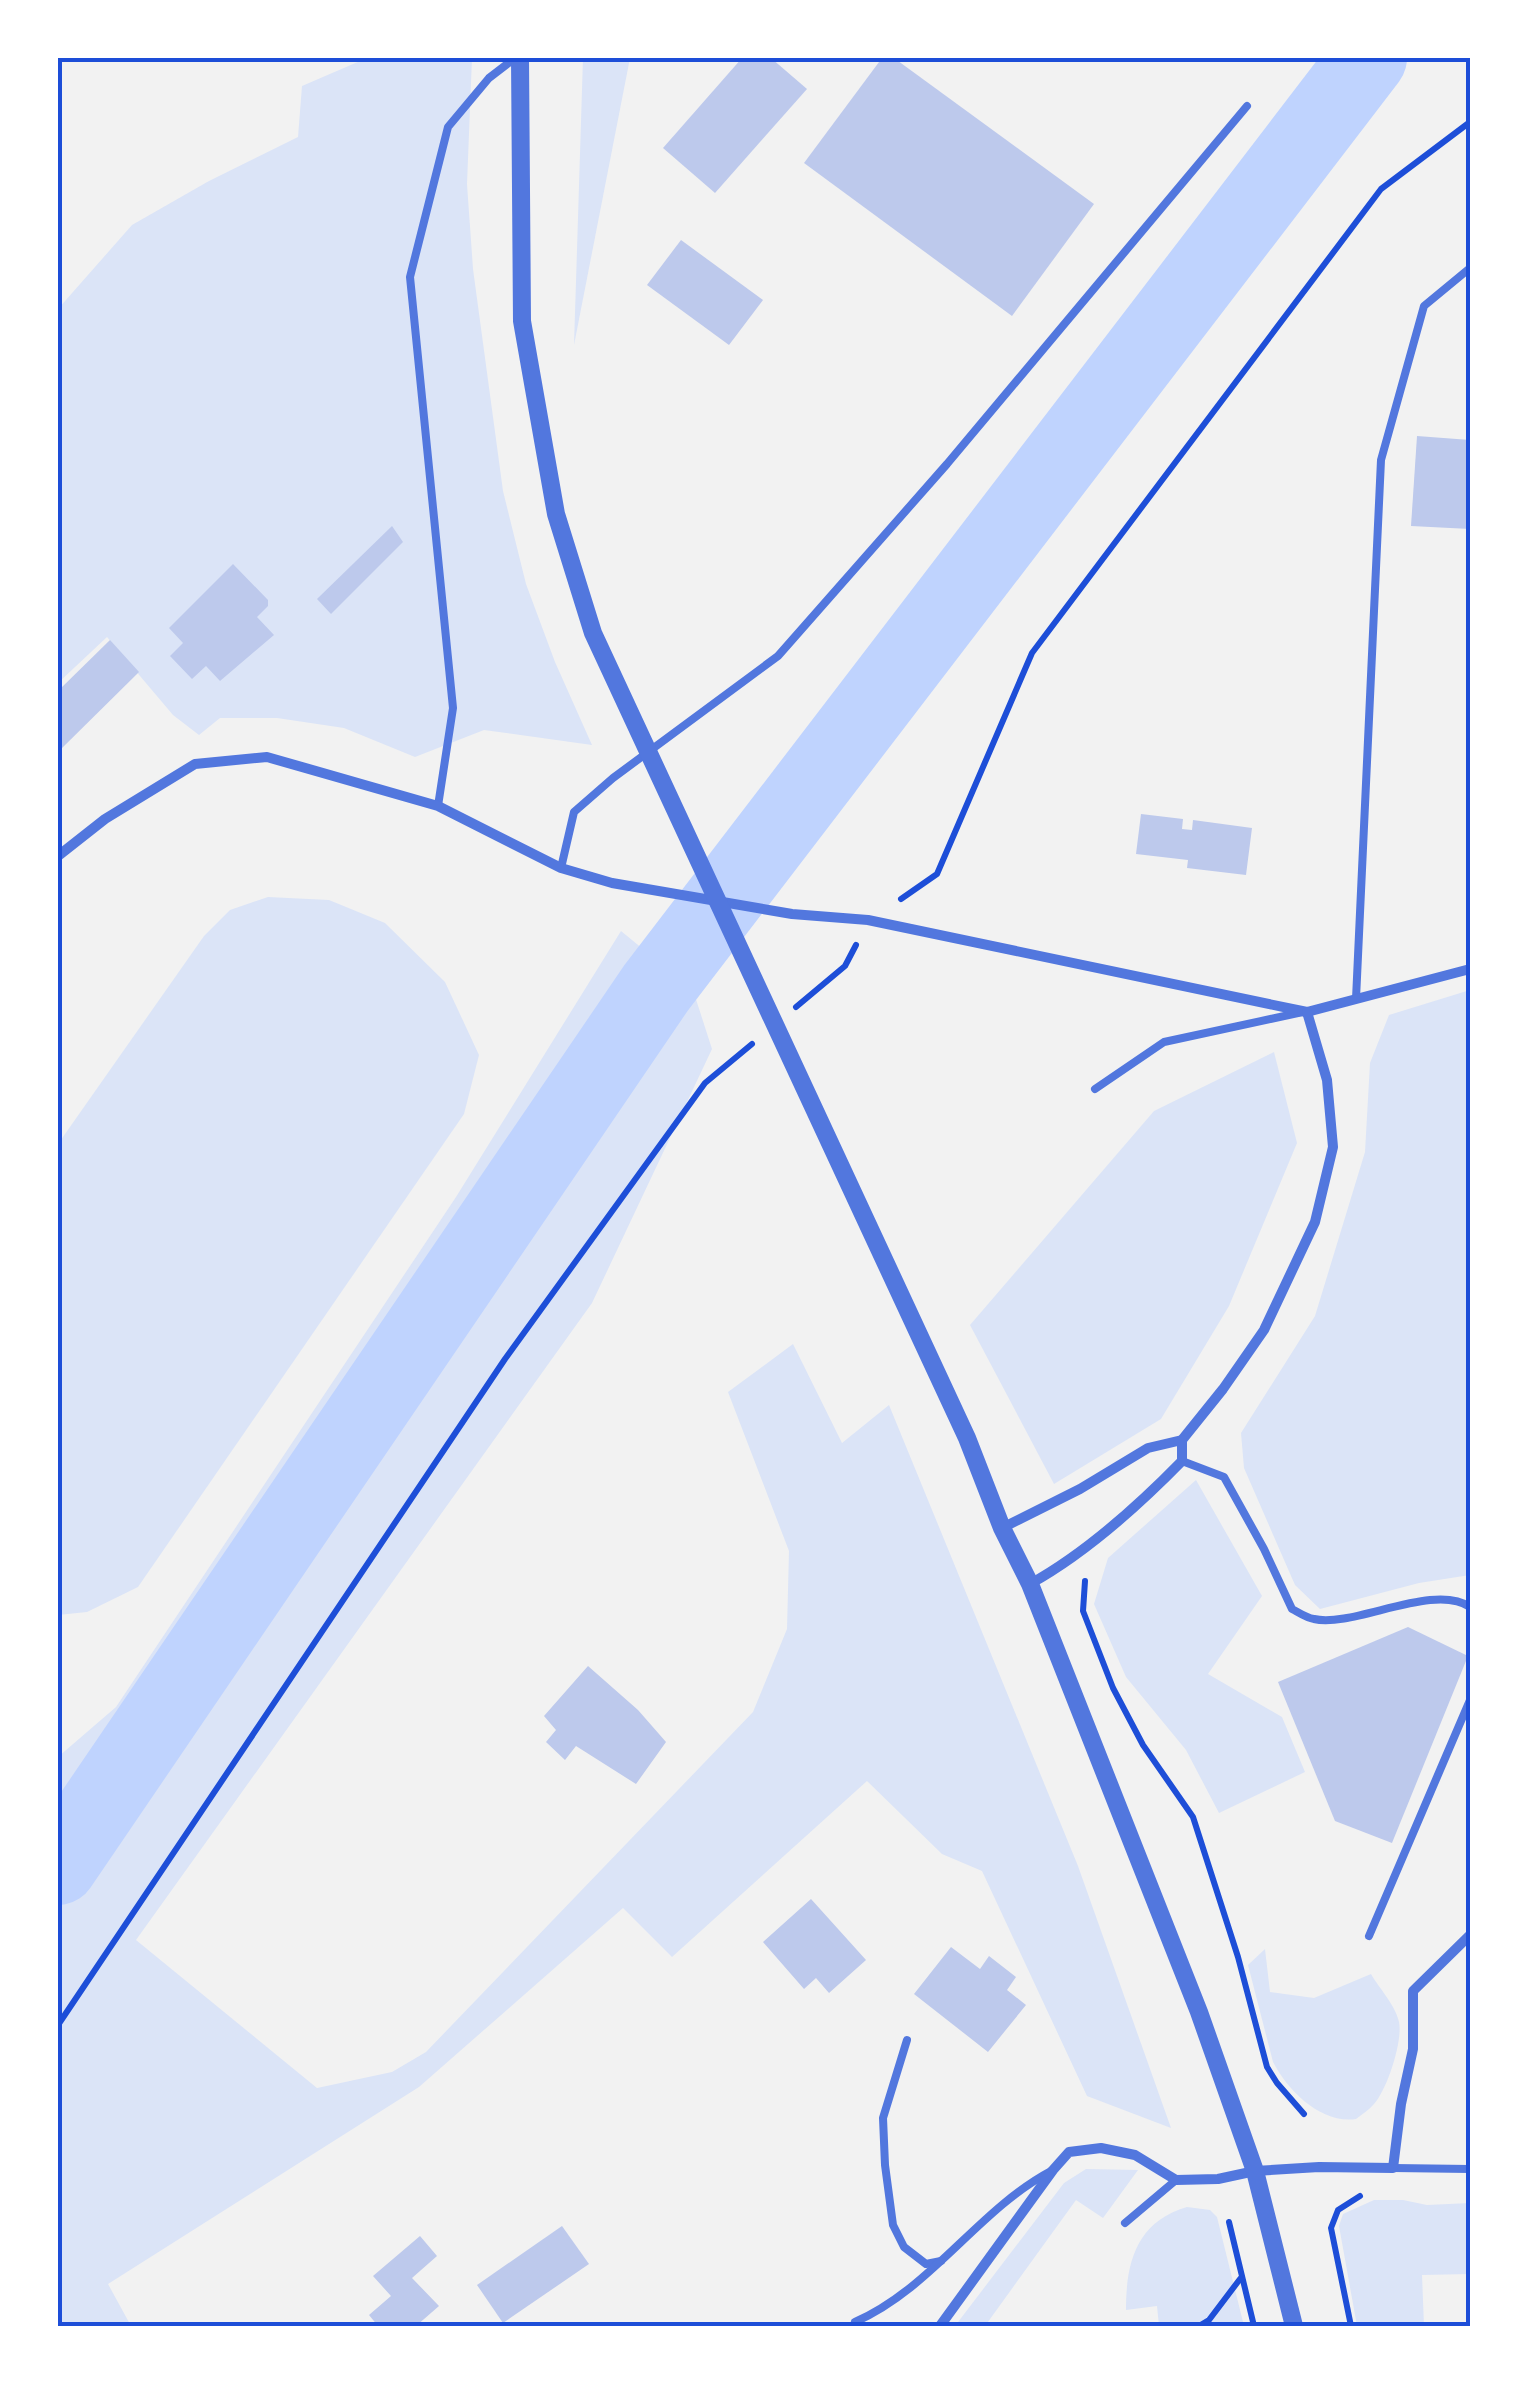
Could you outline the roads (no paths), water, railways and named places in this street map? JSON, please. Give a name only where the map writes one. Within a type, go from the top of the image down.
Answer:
[{"type":"street","points":[[517,58],[522,321],[556,514],[593,633],[967,1438],[1002,1528],[1030,1584],[1200,2012],[1255,2171],[1294,2326]]},
{"type":"street","points":[[58,856],[105,819],[195,764],[266,757],[438,806],[561,868],[612,884],[792,914],[868,920],[1307,1012],[1470,969]]},
{"type":"street","points":[[1002,1528],[1148,1448],[1182,1440],[1264,1330],[1315,1222],[1333,1147],[1327,1080],[1307,1012]]},
{"type":"street","points":[[1030,1584],[1088,1545],[1182,1461],[1182,1440]]},
{"type":"street","points":[[940,2326],[1069,2152],[1101,2148],[1135,2155],[1176,2180],[1319,2167],[1393,2168],[1400,2104],[1413,2050],[1413,1991],[1470,1934]]},
{"type":"lane","points":[[438,806],[453,708],[410,277],[448,126],[489,78],[517,58]]},
{"type":"lane","points":[[561,868],[574,812],[613,778],[778,656],[947,464],[1247,106]]},
{"type":"lane","points":[[1356,999],[1382,460],[1424,306],[1470,268]]},
{"type":"lane","points":[[1096,1090],[1164,1042],[1307,1012]]},
{"type":"lane","points":[[1182,1461],[1224,1477],[1292,1609],[1316,1620],[1438,1599],[1464,1602],[1470,1607]]},
{"type":"lane","points":[[1369,1936],[1470,1700]]},
{"type":"lane","points":[[907,2040],[884,2118],[893,2225],[904,2247],[926,2264],[941,2261]]},
{"type":"lane","points":[[1393,2168],[1470,2169]]},
{"type":"lane","points":[[854,2322],[902,2297],[1024,2185],[1053,2170]]},
{"type":"lane","points":[[1125,2223],[1176,2180]]},
{"type":"waterway","points":[[58,1866],[656,988],[1368,58]]}]
